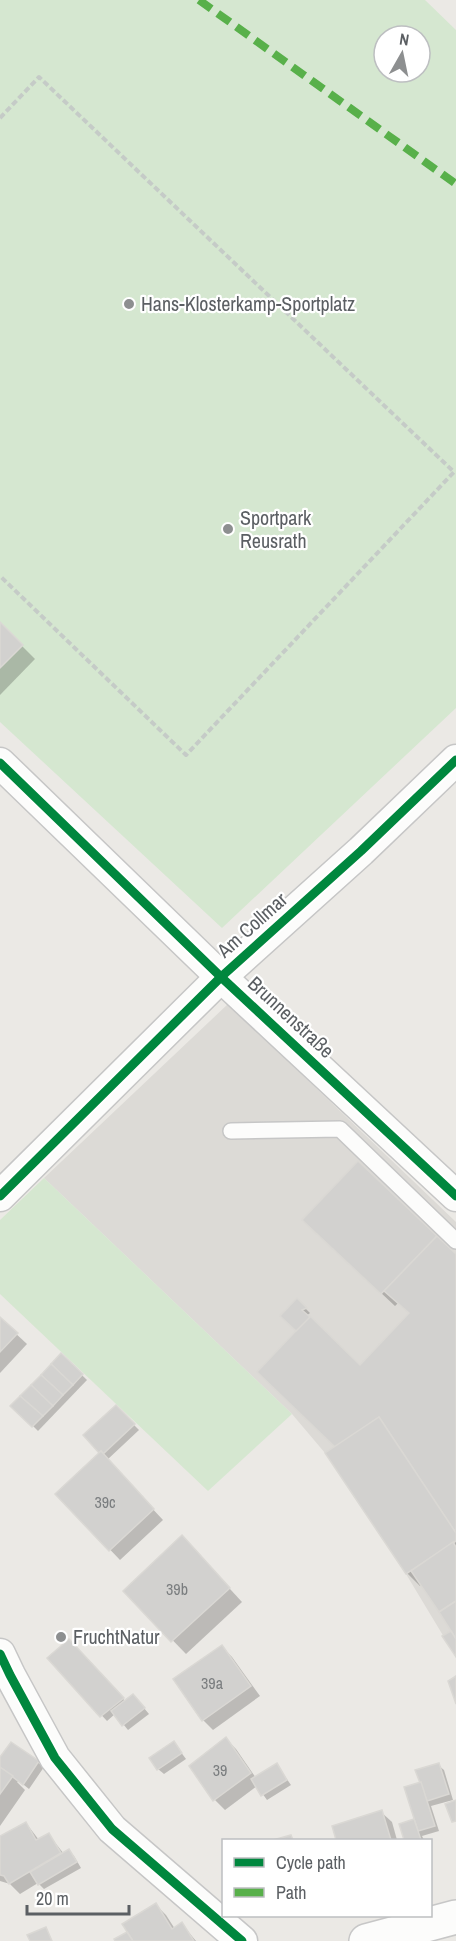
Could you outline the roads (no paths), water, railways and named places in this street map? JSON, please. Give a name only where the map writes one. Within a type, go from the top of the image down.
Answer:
[{"type":"street","name":"Am Collmar","points":[[0,1196],[221,977],[361,851],[456,760]]},
{"type":"street","name":"Brunnenstraße","points":[[0,763],[221,977],[456,1196]]},
{"type":"street","points":[[0,1654],[9,1675],[55,1758],[112,1829],[242,1941]]},
{"type":"street","points":[[366,1941],[456,1917]]},
{"type":"lane","points":[[231,1131],[340,1129],[456,1241]]},
{"type":"place","name":"Hans-Klosterkamp-Sportplatz","points":[[129,304]]},
{"type":"place","name":"Sportpark Reusrath","points":[[228,529]]},
{"type":"place","name":"FruchtNatur","points":[[61,1637]]}]
